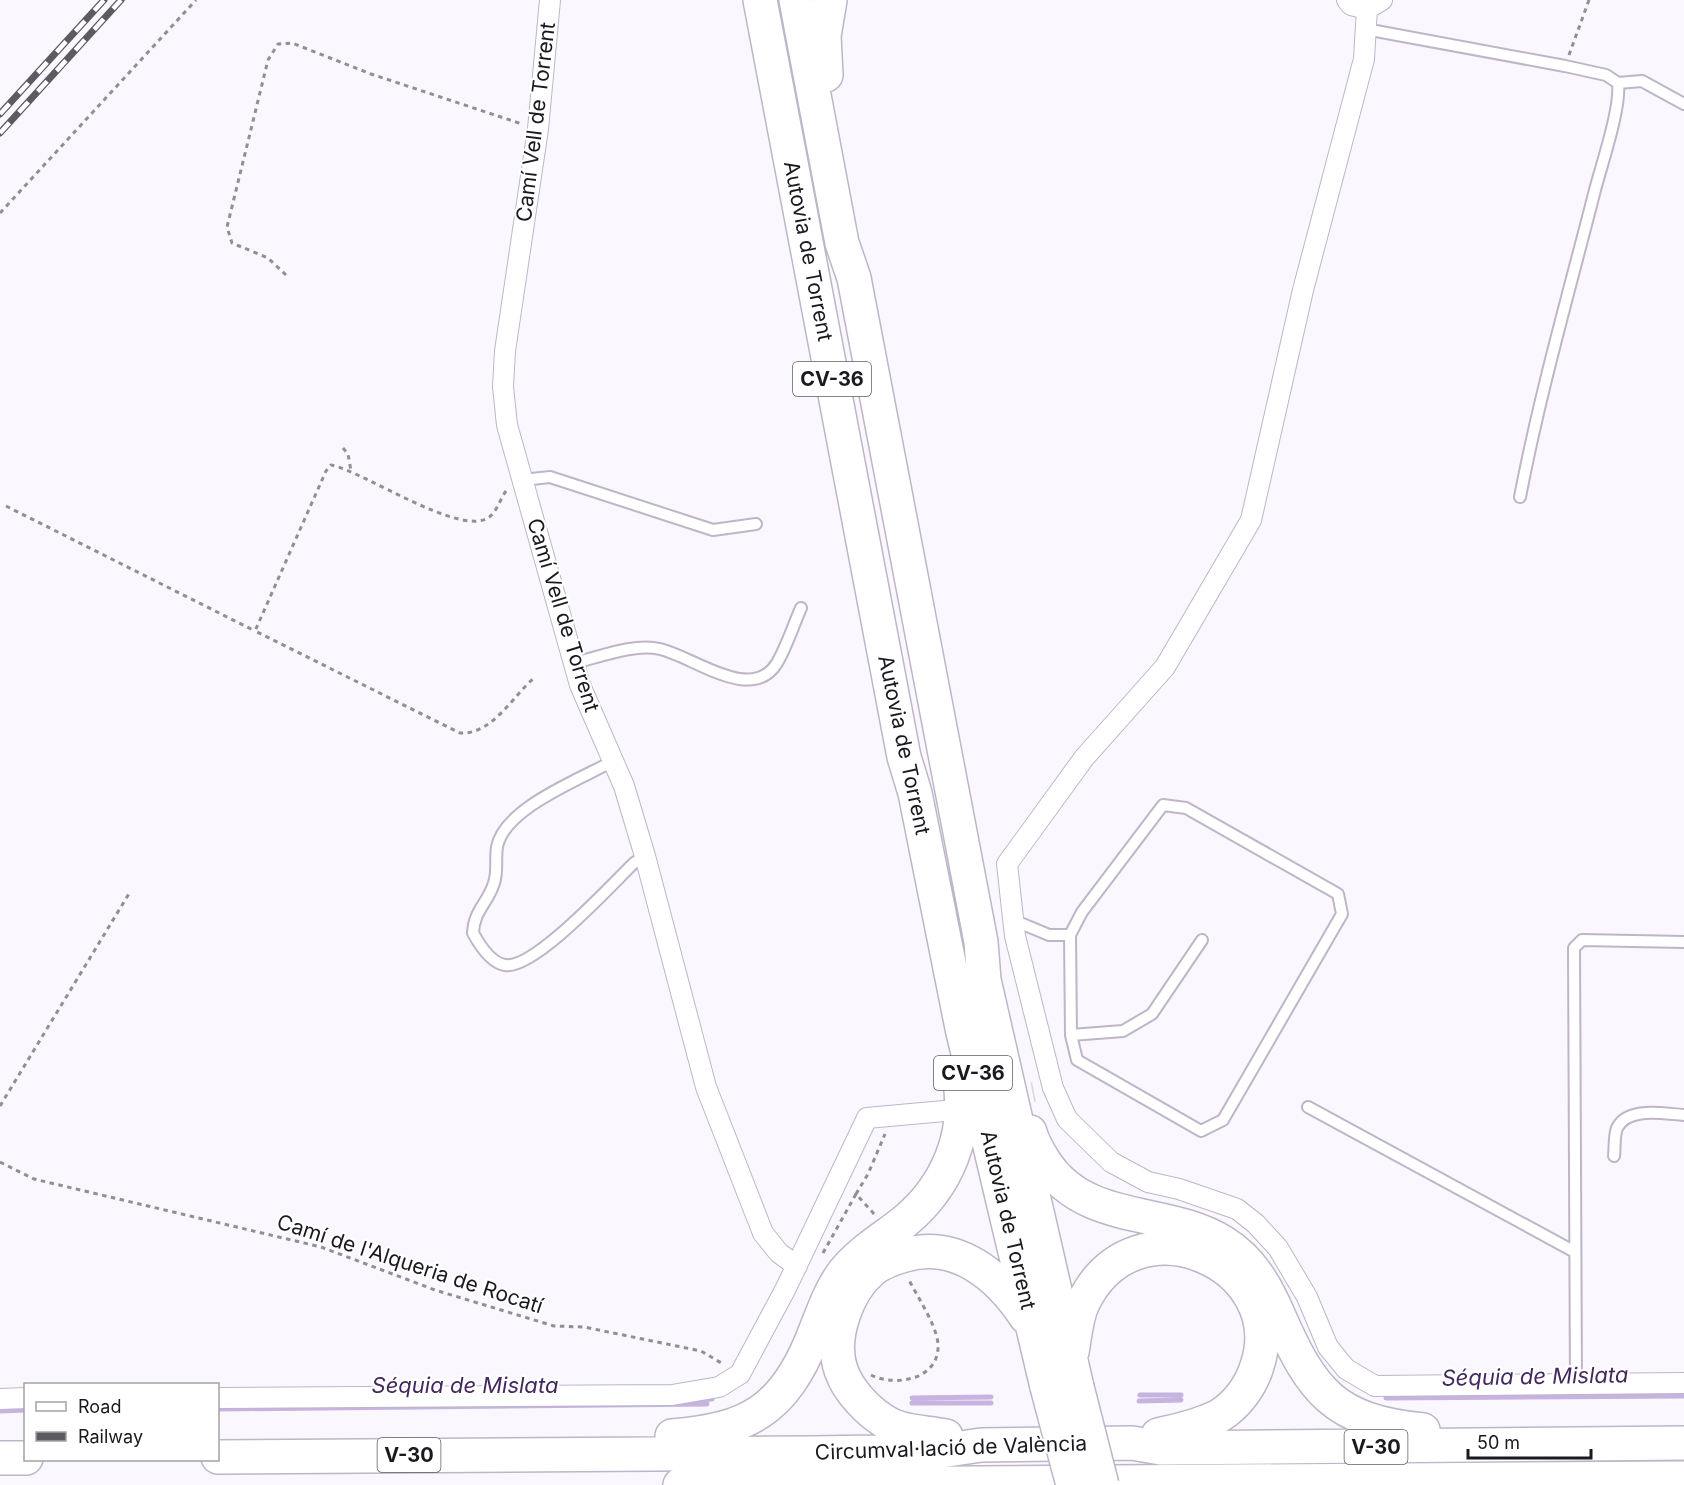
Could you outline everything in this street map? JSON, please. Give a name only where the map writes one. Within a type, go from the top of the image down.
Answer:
[{"type":"highway","name":"Autovia de Torrent","points":[[760,0],[904,757],[915,793],[962,1028],[1033,1329],[1065,1379],[1102,1485]]},
{"type":"highway","name":"Autovia de Torrent","points":[[796,0],[842,243],[854,278],[981,942],[984,980],[1065,1379],[1073,1485]]},
{"type":"highway","points":[[830,0],[825,36],[826,71],[856,238],[854,278]]},
{"type":"highway","points":[[600,1454],[637,1439],[697,1434],[731,1427],[760,1413],[784,1391],[802,1364],[827,1302],[844,1272],[863,1252],[926,1202],[944,1177],[956,1147],[961,1121],[962,1092],[902,799],[904,757]]},
{"type":"highway","points":[[981,942],[997,977],[1032,1143],[1056,1178],[1094,1204],[1197,1231],[1223,1243],[1245,1260],[1267,1288],[1298,1360],[1313,1383],[1337,1405],[1362,1418],[1390,1427],[1445,1433],[1487,1444]]},
{"type":"highway","points":[[1065,1379],[1082,1304],[1094,1284],[1112,1265],[1135,1253],[1157,1247],[1183,1248],[1226,1268],[1243,1287],[1256,1309],[1261,1332],[1260,1358],[1254,1378],[1242,1396],[1220,1415],[1194,1427],[1132,1443]]},
{"type":"highway","points":[[981,1445],[890,1424],[870,1410],[852,1391],[840,1369],[838,1348],[846,1306],[872,1270],[890,1259],[907,1254],[938,1251],[956,1255],[974,1263],[996,1280],[1013,1298],[1033,1329]]},
{"type":"highway","name":"Circumval·lació de València","points":[[219,1457],[941,1450],[981,1445],[1132,1443],[1161,1448],[1684,1443]]},
{"type":"highway","points":[[0,1458],[24,1458]]},
{"type":"highway","name":"Circumval·lació de València","points":[[680,1485],[1684,1478]]},
{"type":"street","name":"Camí Vell de Torrent","points":[[550,0],[538,129],[505,351],[503,387],[507,425],[580,685],[613,761],[645,856],[706,1087],[763,1233],[779,1253],[797,1266]]},
{"type":"street","points":[[1347,0],[1359,8],[1375,4]]},
{"type":"street","points":[[1375,4],[1365,29],[1364,59],[1303,290],[1251,520],[1165,667],[1084,758],[1006,864],[1013,920],[1043,1090],[1067,1119],[1111,1162],[1148,1182],[1179,1189],[1237,1209],[1256,1224],[1278,1248],[1301,1287],[1328,1347],[1346,1369],[1375,1386],[1684,1383]]},
{"type":"street","points":[[219,1398],[672,1395],[719,1387],[741,1374],[797,1266],[867,1118],[944,1111]]},
{"type":"street","points":[[0,1398],[24,1398]]},
{"type":"lane","points":[[1365,29],[1565,66],[1606,75],[1618,82],[1642,81],[1684,104]]},
{"type":"lane","points":[[1520,497],[1541,390],[1557,340],[1607,142],[1619,90],[1618,82]]},
{"type":"lane","points":[[522,480],[550,477],[713,530],[756,524]]},
{"type":"lane","points":[[574,663],[646,648],[660,649],[739,680],[754,681],[767,675],[776,663],[801,608]]},
{"type":"lane","points":[[613,761],[522,811],[505,828],[497,846],[497,872],[493,887],[474,919],[473,933],[492,958],[504,965],[519,963],[548,946],[633,863],[645,856]]},
{"type":"lane","points":[[1163,805],[1186,808],[1338,894],[1342,915],[1223,1120],[1201,1131],[1077,1060],[1071,1035],[1070,935],[1083,912],[1163,805]]},
{"type":"lane","points":[[1013,920],[1049,935],[1070,935]]},
{"type":"lane","points":[[1071,1035],[1123,1031],[1152,1014],[1202,940]]},
{"type":"lane","points":[[1576,1385],[1574,948],[1582,940],[1684,942]]},
{"type":"lane","points":[[1308,1107],[1575,1252]]},
{"type":"lane","points":[[1614,1156],[1616,1129],[1623,1120],[1635,1114],[1684,1115]]},
{"type":"path","points":[[0,213],[196,0]]},
{"type":"path","points":[[1565,66],[1589,0]]},
{"type":"path","points":[[286,275],[268,258],[232,243],[228,236],[230,212],[268,60],[278,44],[292,43],[371,74],[538,129]]},
{"type":"path","points":[[343,448],[348,454],[351,471]]},
{"type":"path","points":[[255,631],[326,471],[332,465],[351,471],[421,506],[474,520],[489,517],[509,488],[522,480]]},
{"type":"path","points":[[6,506],[460,733],[479,731],[488,725],[534,678]]},
{"type":"path","points":[[0,1106],[130,892]]},
{"type":"path","points":[[817,1258],[826,1250],[868,1174],[887,1130]]},
{"type":"path","name":"Camí de l'Alqueria de Rocatí","points":[[0,1162],[34,1179],[321,1247],[435,1290],[554,1326],[584,1327],[701,1351],[741,1374]]},
{"type":"path","points":[[856,1194],[880,1221]]},
{"type":"path","points":[[863,1369],[872,1376],[895,1382],[910,1380],[923,1373],[937,1352],[935,1335],[909,1280]]},
{"type":"waterway","name":"Séquia de Mislata","points":[[1140,1395],[1181,1395]]},
{"type":"waterway","points":[[1386,1398],[1684,1396]]},
{"type":"waterway","name":"Séquia de Mislata","points":[[912,1398],[991,1397]]},
{"type":"waterway","name":"Séquia de Mislata","points":[[699,1400],[712,1399]]},
{"type":"waterway","points":[[1139,1401],[1181,1400]]},
{"type":"waterway","points":[[912,1403],[991,1403]]},
{"type":"waterway","points":[[219,1409],[707,1404]]},
{"type":"waterway","points":[[0,1411],[24,1410]]},
{"type":"tunnel","points":[[1003,1098],[1034,1092]]},
{"type":"railway","points":[[0,114],[104,0]]},
{"type":"railway","points":[[0,133],[121,0]]}]
